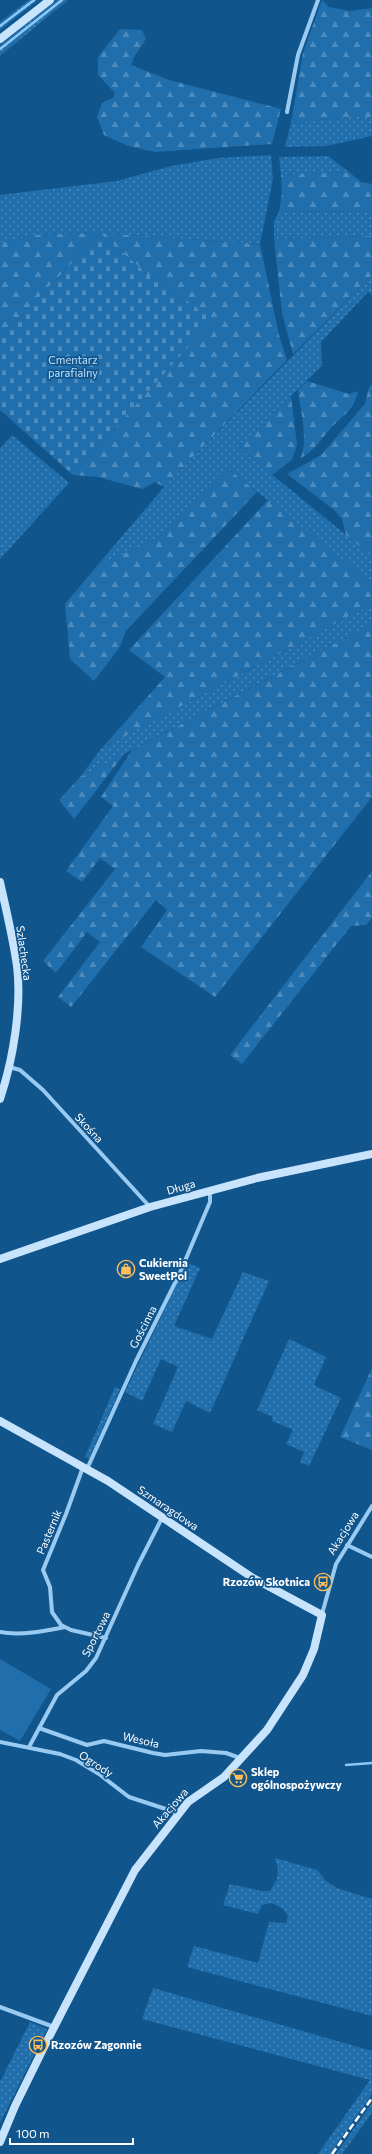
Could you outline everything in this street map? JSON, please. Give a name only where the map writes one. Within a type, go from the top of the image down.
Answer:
[{"type":"street","points":[[0,39],[50,0]]},
{"type":"street","points":[[287,112],[298,55],[318,0]]},
{"type":"street","name":"Szlachecka","points":[[0,882],[17,966],[18,1004],[9,1067],[0,1099]]},
{"type":"street","name":"Skośna","points":[[9,1067],[20,1070],[43,1090],[150,1207]]},
{"type":"street","name":"Długa","points":[[0,1260],[150,1207],[257,1178],[372,1154]]},
{"type":"street","name":"Gościnna","points":[[85,1468],[105,1433],[136,1361],[179,1275],[210,1202],[210,1190]]},
{"type":"street","name":"Szmaragdowa","points":[[0,1421],[125,1492],[253,1578],[322,1615]]},
{"type":"street","name":"Pasternik","points":[[65,1627],[61,1625],[54,1616],[50,1587],[43,1570],[85,1468]]},
{"type":"street","name":"Akacjowa","points":[[0,2142],[15,2106],[54,2027],[136,1870],[178,1813],[196,1794],[224,1777],[242,1759],[270,1726],[303,1675],[314,1649],[336,1564],[372,1506]]},
{"type":"street","name":"Sportowa","points":[[29,1747],[57,1696],[86,1671],[96,1658],[138,1565],[162,1518]]},
{"type":"street","points":[[347,1545],[372,1557]]},
{"type":"street","points":[[0,1632],[32,1632],[65,1627],[106,1638]]},
{"type":"street","name":"Wesoła","points":[[39,1728],[87,1745],[104,1741],[159,1754],[201,1750],[226,1753],[242,1759]]},
{"type":"street","name":"Ogrody","points":[[0,1742],[60,1754],[76,1760],[129,1798],[178,1813]]},
{"type":"street","points":[[0,2007],[54,2027]]},
{"type":"green space","points":[[29,0],[38,0],[0,30],[0,22]]},
{"type":"green space","points":[[57,0],[68,0],[0,56],[0,45]]},
{"type":"green space","points":[[322,0],[329,7],[350,11],[372,8],[372,117],[350,117],[291,123],[303,53]]},
{"type":"green space","points":[[120,29],[142,30],[146,39],[134,57],[131,65],[169,80],[281,109],[272,144],[155,152],[128,146],[104,135],[97,117],[102,103],[113,98],[115,93],[98,75],[98,57]]},
{"type":"green space","points":[[350,117],[372,117],[372,136],[326,146],[285,147],[291,123]]},
{"type":"green space","points":[[271,155],[273,179],[260,244],[100,233],[35,235],[0,243],[0,195],[117,181],[171,166],[218,158]]},
{"type":"green space","points":[[328,156],[349,172],[281,175],[279,157]]},
{"type":"green space","points":[[349,172],[361,182],[372,184],[372,211],[279,212],[282,192],[281,175]]},
{"type":"green space","points":[[372,211],[372,236],[274,239],[274,221],[279,212]]},
{"type":"green space","points":[[100,233],[260,244],[279,335],[287,360],[164,487],[155,482],[142,489],[98,477],[73,475],[212,319],[145,272]]},
{"type":"green space","points":[[100,233],[0,339],[0,243],[35,235]]},
{"type":"green space","name":"Cmentarz parafialny","points":[[100,233],[145,272],[213,319],[73,475],[0,410],[0,339]]},
{"type":"green space","points":[[372,236],[372,275],[293,354],[282,313],[274,239]]},
{"type":"green space","points":[[372,275],[372,295],[368,292],[321,342],[322,366],[238,447],[372,556],[372,583],[226,467],[157,538],[96,567],[164,487]]},
{"type":"green space","points":[[307,381],[349,394],[358,391],[350,409],[329,430],[316,446],[300,459],[303,452],[304,434],[298,390]]},
{"type":"green space","points":[[372,384],[372,556],[346,535],[342,519],[334,510],[287,474],[321,455],[365,404],[369,387]]},
{"type":"green space","points":[[291,396],[297,445],[292,460],[272,475],[238,447]]},
{"type":"green space","points":[[12,435],[69,483],[0,559],[0,448]]},
{"type":"green space","points":[[226,467],[257,492],[125,632],[120,647],[94,681],[70,659],[65,604],[96,567],[157,538]]},
{"type":"green space","points":[[268,500],[372,583],[372,604],[101,749],[165,677],[129,650]]},
{"type":"green space","points":[[372,604],[372,624],[80,777],[101,749]]},
{"type":"green space","points":[[372,624],[372,797],[215,997],[141,947],[167,910],[156,900],[71,1007],[58,997],[100,942],[87,932],[56,973],[43,961],[115,869],[100,858],[82,882],[66,871],[113,806],[101,797],[132,750]]},
{"type":"green space","points":[[125,753],[74,819],[59,800],[80,777]]},
{"type":"green space","points":[[372,871],[372,918],[366,925],[351,926],[242,1064],[230,1055]]},
{"type":"green space","points":[[187,1263],[200,1268],[174,1326],[212,1339],[243,1272],[269,1281],[210,1413],[186,1401],[172,1432],[153,1424],[178,1367],[161,1359],[142,1401],[125,1392]]},
{"type":"green space","points":[[289,1339],[326,1357],[314,1385],[341,1398],[309,1466],[300,1462],[304,1452],[286,1444],[293,1430],[272,1421],[273,1417],[257,1410]]},
{"type":"green space","points":[[372,1368],[372,1450],[340,1437]]},
{"type":"green space","points":[[115,1387],[120,1389],[89,1459],[85,1457]]},
{"type":"green space","points":[[0,1659],[51,1689],[20,1741],[0,1730]]},
{"type":"green space","points":[[275,1858],[317,1870],[326,1881],[337,1888],[372,1899],[372,2016],[187,1967],[194,1946],[258,1963],[269,1922],[286,1923],[288,1916],[283,1909],[272,1903],[262,1905],[258,1914],[223,1905],[230,1884],[261,1891],[270,1891],[277,1879],[278,1869]]},
{"type":"green space","points":[[153,1988],[372,2051],[372,2094],[330,2154],[318,2154],[370,2080],[142,2019]]},
{"type":"green space","points":[[30,2022],[47,2029],[0,2123],[0,2082]]},
{"type":"green space","points":[[372,2103],[372,2112],[369,2117],[342,2154],[336,2154]]},
{"type":"waterway","points":[[0,26],[34,0]]},
{"type":"waterway","points":[[0,49],[62,0]]},
{"type":"waterway","points":[[346,1765],[372,1763]]},
{"type":"railway","points":[[332,2154],[372,2098]]},
{"type":"place","name":"Cukiernia SweetPol","points":[[126,1269]]},
{"type":"place","name":"Rzozów Skotnica","points":[[323,1582]]},
{"type":"place","name":"Sklep ogólnospożywczy","points":[[238,1778]]},
{"type":"place","name":"Rzozów Zagonnie","points":[[38,2045]]}]
